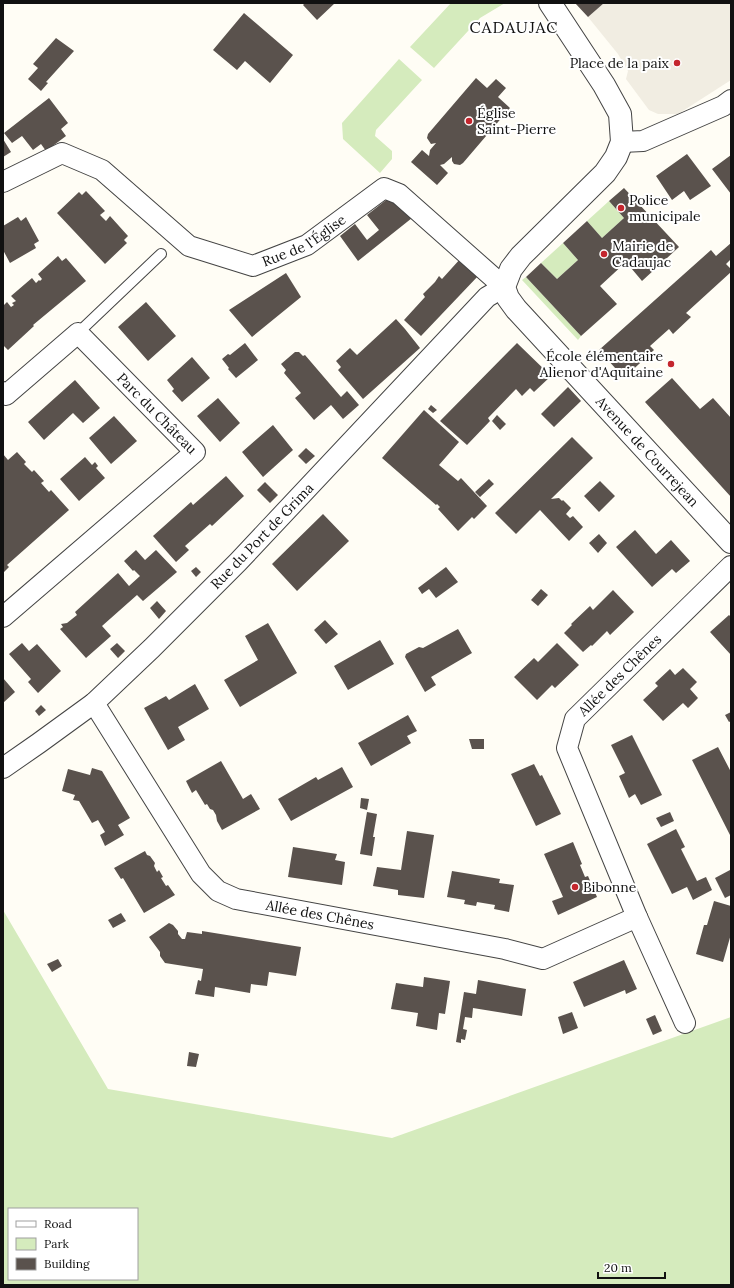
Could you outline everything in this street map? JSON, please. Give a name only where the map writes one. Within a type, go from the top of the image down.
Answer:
[{"type":"street","points":[[504,287],[511,269],[520,256],[605,173],[616,157],[622,142],[620,114],[604,85],[550,3]]},
{"type":"street","points":[[622,142],[644,141],[723,106],[731,100]]},
{"type":"street","name":"Rue de l'Église","points":[[3,182],[62,153],[102,170],[189,246],[253,266],[307,245],[384,188],[399,194],[504,287]]},
{"type":"street","name":"Avenue de Courrejean","points":[[504,287],[508,298],[516,309],[731,542]]},
{"type":"street","name":"Rue du Port de Grima","points":[[3,768],[94,703],[152,648],[238,562],[487,297],[504,287]]},
{"type":"street","points":[[3,392],[6,395],[78,333]]},
{"type":"street","name":"Parc du Château","points":[[5,613],[195,452],[78,333]]},
{"type":"street","name":"Allée des Chênes","points":[[685,1023],[637,917],[567,748],[575,718],[731,566]]},
{"type":"street","name":"Allée des Chênes","points":[[94,703],[201,874],[218,891],[236,900],[505,949],[543,959],[637,917]]},
{"type":"lane","points":[[78,333],[160,254]]},
{"type":"green space","points":[[451,3],[505,3],[480,18],[434,68],[410,47]]},
{"type":"green space","points":[[399,59],[422,80],[376,130],[375,136],[392,151],[392,159],[380,173],[343,139],[342,123]]},
{"type":"green space","points":[[609,201],[624,218],[602,238],[587,221]]},
{"type":"green space","points":[[563,243],[578,260],[557,279],[541,263]]},
{"type":"green space","points":[[526,277],[581,336],[578,340],[522,280]]},
{"type":"green space","points":[[3,910],[108,1089],[392,1138],[731,1017],[731,1285],[3,1285]]},
{"type":"shaded area","name":"Place de la paix","points":[[604,3],[731,3],[731,80],[678,114],[658,114],[649,110],[626,79],[628,71],[618,54],[588,17]]},
{"type":"building","points":[[305,3],[335,3],[317,20],[303,5]]},
{"type":"building","points":[[575,3],[604,3],[588,17]]},
{"type":"building","points":[[244,13],[293,55],[270,83],[245,61],[237,70],[213,50]]},
{"type":"building","points":[[56,38],[74,51],[46,82],[48,83],[41,91],[28,79],[38,68],[33,64]]},
{"type":"building","name":"Église Saint-Pierre","points":[[476,78],[487,88],[496,79],[506,88],[498,97],[510,108],[463,163],[460,165],[454,164],[452,157],[444,164],[440,165],[448,173],[437,185],[411,162],[422,150],[429,156],[430,150],[436,143],[431,144],[427,138],[428,134]]},
{"type":"building","points":[[49,98],[68,123],[61,129],[66,136],[46,151],[41,144],[33,150],[22,136],[12,143],[4,133]]},
{"type":"building","points":[[3,139],[11,152],[3,157]]},
{"type":"building","points":[[687,154],[711,186],[690,200],[684,191],[672,200],[656,176]]},
{"type":"building","points":[[731,155],[731,194],[712,169]]},
{"type":"building","points":[[624,188],[679,247],[642,281],[626,262],[600,286],[617,304],[581,336],[526,277],[541,263],[557,279],[578,260],[563,243],[587,221],[602,238],[624,218],[609,201]]},
{"type":"building","points":[[86,191],[105,211],[100,215],[106,221],[110,216],[128,236],[124,240],[127,243],[105,264],[57,213],[79,192],[82,195]]},
{"type":"building","points":[[390,197],[412,218],[358,261],[340,236],[355,224],[367,240],[379,230],[367,215]]},
{"type":"building","points":[[18,217],[21,221],[26,217],[39,241],[34,244],[36,248],[10,263],[3,250],[3,226]]},
{"type":"building","points":[[731,243],[731,259],[726,264],[731,269],[731,272],[686,313],[691,317],[673,334],[669,329],[650,346],[654,350],[624,378],[599,350],[711,250],[716,256]]},
{"type":"building","points":[[58,256],[62,261],[66,258],[86,281],[33,325],[34,326],[8,350],[3,345],[3,306],[7,302],[11,307],[14,305],[12,303],[16,301],[11,296],[32,278],[36,283],[39,280],[40,281],[42,279],[38,274]]},
{"type":"building","points":[[461,258],[479,275],[421,336],[404,320],[425,297],[423,294],[439,276],[442,279]]},
{"type":"building","points":[[286,273],[301,297],[252,337],[229,310]]},
{"type":"building","points":[[146,302],[176,336],[148,361],[118,327]]},
{"type":"building","points":[[396,319],[420,348],[363,399],[338,370],[341,367],[336,361],[350,348],[357,355]]},
{"type":"building","points":[[245,343],[258,360],[236,378],[222,359],[228,354],[230,355]]},
{"type":"building","points":[[517,343],[551,376],[534,392],[530,388],[522,396],[516,389],[488,418],[490,421],[467,445],[440,421]]},
{"type":"building","points":[[295,352],[299,352],[303,356],[305,355],[341,397],[347,391],[359,405],[343,419],[331,405],[314,420],[295,398],[301,393],[284,373],[286,370],[281,364]]},
{"type":"building","points":[[192,357],[210,378],[182,402],[172,391],[174,389],[167,380]]},
{"type":"building","points":[[672,378],[700,409],[713,398],[731,418],[731,497],[645,402]]},
{"type":"building","points":[[75,380],[100,408],[83,423],[73,413],[44,440],[28,422]]},
{"type":"building","points":[[568,387],[581,401],[554,427],[541,414]]},
{"type":"building","points":[[218,398],[240,423],[220,442],[197,416]]},
{"type":"building","points":[[431,405],[437,410],[433,413],[428,409]]},
{"type":"building","points":[[424,410],[459,442],[439,465],[458,481],[461,478],[487,506],[474,519],[472,517],[458,531],[438,509],[440,507],[437,504],[436,505],[382,458]]},
{"type":"building","points":[[497,415],[506,424],[500,430],[492,421]]},
{"type":"building","points":[[114,416],[137,441],[111,464],[89,438]]},
{"type":"building","points":[[273,425],[293,450],[263,477],[242,452]]},
{"type":"building","points":[[572,437],[593,458],[551,499],[559,498],[562,501],[563,500],[571,508],[566,514],[570,518],[573,516],[583,527],[569,541],[540,510],[516,534],[495,513]]},
{"type":"building","points":[[306,448],[315,456],[306,464],[298,456]]},
{"type":"building","points":[[17,452],[26,462],[24,464],[32,472],[34,470],[44,481],[41,483],[49,492],[51,490],[69,510],[7,565],[9,567],[3,573],[3,454],[8,460]]},
{"type":"building","points":[[85,457],[92,465],[95,462],[98,466],[96,468],[105,478],[79,501],[60,479]]},
{"type":"building","points":[[226,476],[244,496],[212,526],[210,524],[185,546],[189,550],[176,562],[153,536],[191,502],[193,505]]},
{"type":"building","points":[[489,479],[494,484],[480,497],[475,492]]},
{"type":"building","points":[[600,481],[615,496],[599,512],[584,496]]},
{"type":"building","points":[[265,482],[278,495],[270,503],[257,490]]},
{"type":"building","points":[[323,514],[349,541],[297,591],[272,564]]},
{"type":"building","points":[[635,530],[656,554],[671,540],[690,561],[676,573],[672,569],[652,587],[616,547]]},
{"type":"building","points":[[599,534],[607,543],[598,553],[589,543]]},
{"type":"building","points":[[136,550],[145,560],[156,550],[177,572],[143,601],[137,595],[102,626],[111,636],[86,658],[60,629],[63,627],[61,624],[67,623],[77,615],[75,612],[118,573],[129,586],[140,576],[124,561]]},
{"type":"building","points":[[196,567],[201,572],[196,577],[191,571]]},
{"type":"building","points":[[446,567],[458,582],[436,598],[429,589],[422,594],[418,588]]},
{"type":"building","points":[[541,589],[548,595],[538,606],[531,600]]},
{"type":"building","points":[[613,590],[634,612],[610,635],[607,631],[592,646],[591,645],[583,652],[564,633],[572,625],[571,624],[590,606],[593,610]]},
{"type":"building","points":[[157,601],[166,611],[159,619],[150,608]]},
{"type":"building","points":[[729,615],[731,617],[731,655],[710,632]]},
{"type":"building","points":[[325,620],[338,634],[326,644],[314,630]]},
{"type":"building","points":[[268,623],[297,673],[240,707],[224,680],[258,660],[245,636]]},
{"type":"building","points":[[458,629],[472,653],[431,677],[436,685],[425,692],[405,657],[406,654],[419,647],[423,648]]},
{"type":"building","points":[[380,640],[394,664],[348,690],[334,666]]},
{"type":"building","points":[[22,643],[29,651],[37,644],[61,671],[38,693],[28,682],[31,679],[9,654]]},
{"type":"building","points":[[117,643],[125,651],[118,658],[110,649]]},
{"type":"building","points":[[557,643],[579,665],[555,688],[552,685],[537,700],[514,677],[534,658],[538,662]]},
{"type":"building","points":[[683,668],[697,682],[690,689],[698,698],[688,708],[683,703],[663,721],[643,700],[658,686],[655,683],[670,669],[675,675]]},
{"type":"building","points":[[3,678],[15,692],[3,703]]},
{"type":"building","points":[[195,684],[209,709],[178,727],[185,740],[168,750],[144,708],[166,696],[169,700]]},
{"type":"building","points":[[41,705],[46,710],[39,716],[35,711]]},
{"type":"building","points":[[731,712],[731,721],[729,722],[725,715]]},
{"type":"building","points":[[408,715],[417,731],[407,736],[411,743],[371,766],[358,743]]},
{"type":"building","points":[[632,735],[662,795],[641,805],[635,794],[629,798],[619,776],[625,773],[611,745]]},
{"type":"building","points":[[469,739],[484,739],[484,749],[472,749]]},
{"type":"building","points":[[718,747],[731,772],[731,837],[692,760]]},
{"type":"building","points":[[221,761],[243,799],[251,794],[260,809],[222,830],[213,810],[210,809],[207,804],[205,805],[196,790],[192,793],[186,781]]},
{"type":"building","points":[[534,764],[540,776],[542,775],[561,814],[536,826],[511,774]]},
{"type":"building","points":[[342,767],[353,787],[291,821],[278,799],[316,777],[318,780]]},
{"type":"building","points":[[92,768],[102,771],[130,818],[118,825],[124,835],[105,846],[100,835],[105,832],[98,820],[92,823],[79,801],[73,800],[75,795],[62,791],[68,769],[90,775]]},
{"type":"building","points":[[361,798],[369,799],[367,810],[360,808]]},
{"type":"building","points":[[367,812],[377,814],[373,837],[375,837],[372,856],[360,854]]},
{"type":"building","points":[[670,812],[674,821],[661,827],[656,818]]},
{"type":"building","points":[[676,829],[685,847],[681,849],[697,881],[706,877],[712,890],[693,900],[687,887],[672,894],[647,844]]},
{"type":"building","points":[[407,831],[434,835],[424,898],[398,895],[398,890],[373,886],[377,867],[401,870]]},
{"type":"building","name":"Bibonne","points":[[573,842],[582,864],[580,865],[585,877],[588,876],[597,897],[558,915],[552,901],[563,897],[544,854]]},
{"type":"building","points":[[293,847],[337,854],[335,860],[345,862],[342,885],[288,877]]},
{"type":"building","points":[[145,851],[155,863],[154,866],[157,872],[159,870],[163,877],[161,878],[166,886],[168,885],[175,895],[144,913],[123,878],[121,879],[114,868]]},
{"type":"building","points":[[730,870],[731,895],[725,898],[715,878]]},
{"type":"building","points":[[452,871],[500,879],[499,883],[514,885],[509,912],[494,909],[495,905],[477,902],[476,906],[464,904],[465,900],[447,897]]},
{"type":"building","points":[[714,901],[731,906],[731,934],[723,962],[696,954],[704,925],[707,925]]},
{"type":"building","points":[[121,913],[126,921],[113,928],[108,920]]},
{"type":"building","points":[[169,923],[178,931],[178,934],[182,939],[185,939],[187,932],[202,934],[202,931],[301,947],[296,976],[269,972],[267,986],[251,984],[250,993],[215,987],[214,997],[195,994],[198,980],[201,981],[203,969],[165,963],[160,956],[160,952],[149,937]]},
{"type":"building","points":[[58,959],[62,966],[52,972],[47,964]]},
{"type":"building","points":[[624,960],[637,989],[626,994],[625,990],[584,1007],[573,982]]},
{"type":"building","points":[[424,977],[450,981],[445,1014],[439,1013],[437,1030],[416,1026],[418,1013],[391,1009],[396,983],[423,987]]},
{"type":"building","points":[[478,980],[526,989],[522,1016],[473,1008],[472,1018],[465,1017],[463,1029],[467,1030],[465,1040],[461,1039],[461,1043],[456,1042],[464,992],[476,994]]},
{"type":"building","points":[[572,1012],[578,1028],[563,1034],[558,1017]]},
{"type":"building","points":[[655,1015],[662,1031],[653,1035],[646,1019]]},
{"type":"building","points":[[189,1052],[199,1054],[196,1067],[187,1066]]},
{"type":"place","name":"Place de la paix","points":[[677,63]]},
{"type":"place","name":"Église Saint-Pierre","points":[[469,121]]},
{"type":"place","name":"Police municipale","points":[[621,208]]},
{"type":"place","name":"Mairie de Cadaujac","points":[[604,254]]},
{"type":"place","name":"École élémentaire Alienor d'Aquitaine","points":[[671,364]]},
{"type":"place","name":"Bibonne","points":[[575,887]]},
{"type":"district","name":"CADAUJAC","points":[[514,27]]}]
